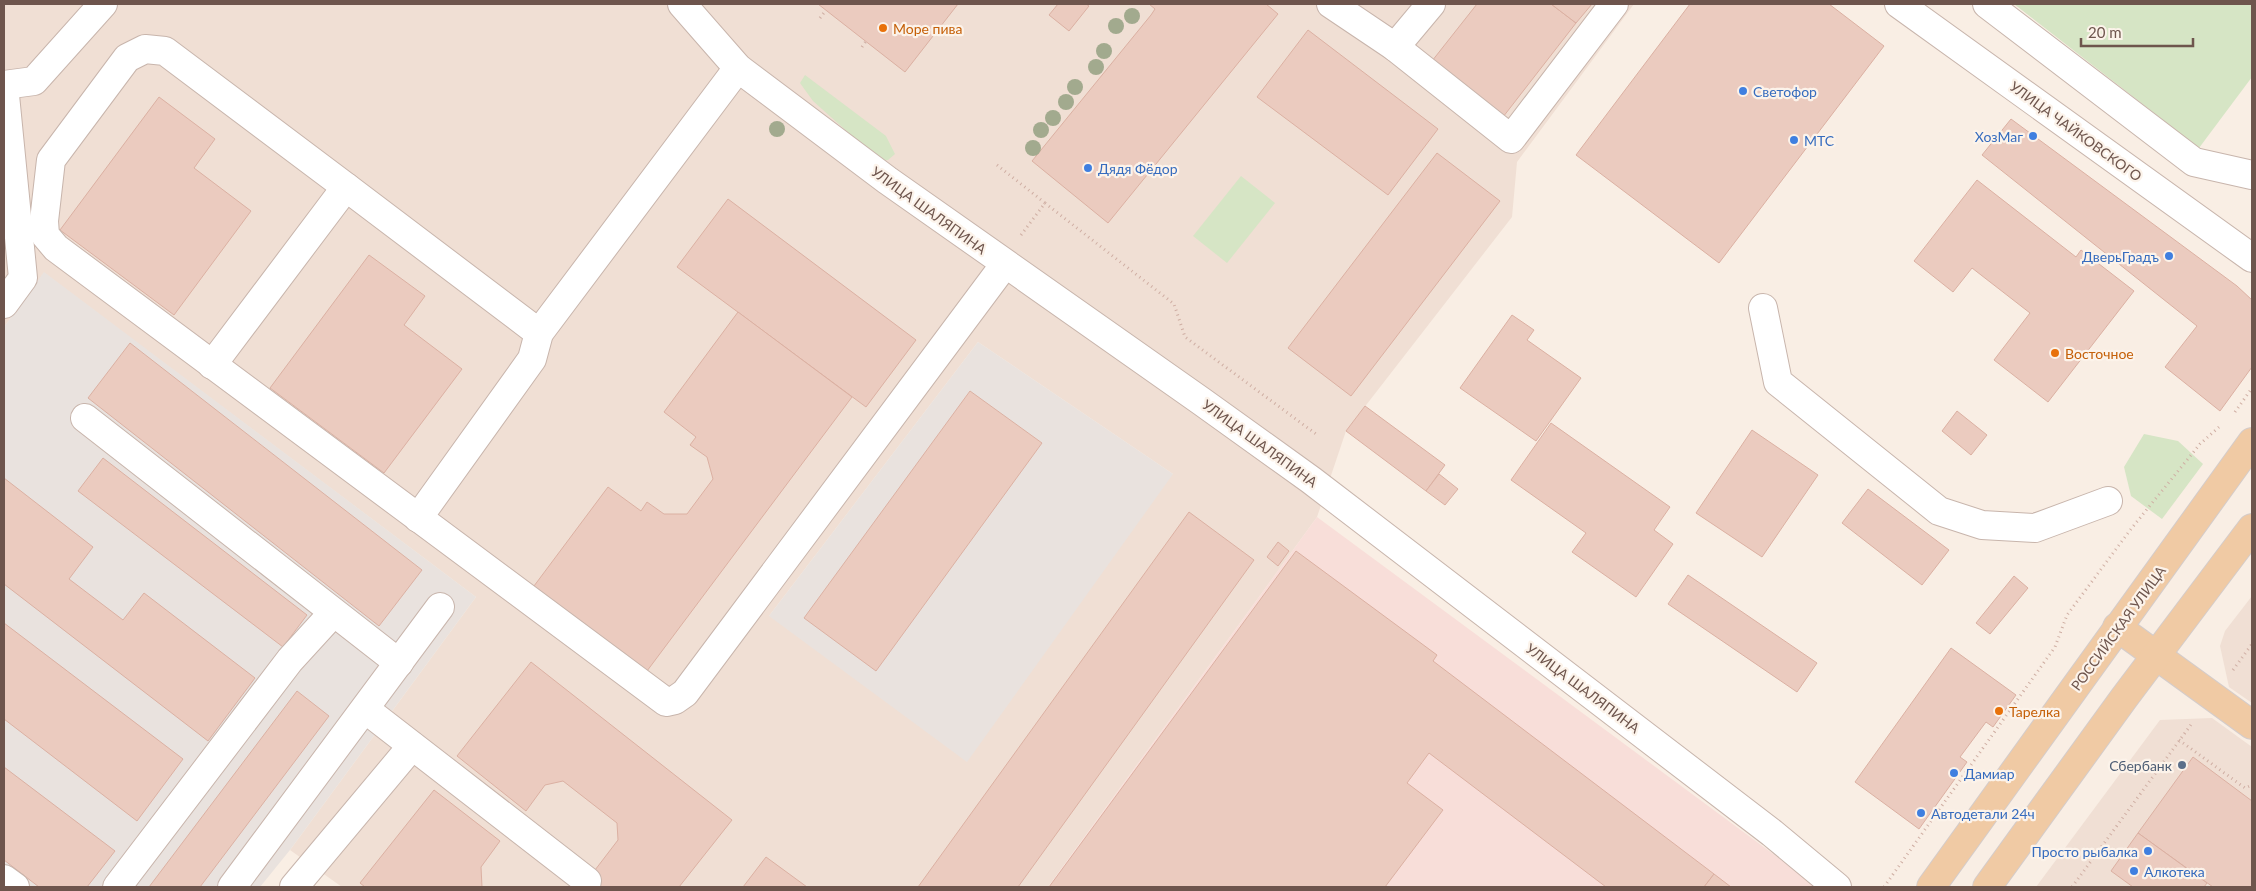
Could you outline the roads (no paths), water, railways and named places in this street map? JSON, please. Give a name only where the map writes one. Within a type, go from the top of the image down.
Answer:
[{"type":"main road","name":"РОССИЙСКАЯ УЛИЦА","points":[[1931,887],[2252,442]]},
{"type":"main road","points":[[1987,887],[2124,698],[2158,656],[2252,528]]},
{"type":"main road","points":[[2117,627],[2252,725]]},
{"type":"street","points":[[4,304],[23,278],[4,85],[34,81],[103,4]]},
{"type":"street","name":"УЛИЦА ШАЛЯПИНА","points":[[682,4],[738,68],[887,180],[1310,480],[1764,827],[1837,887]]},
{"type":"street","points":[[1331,4],[1395,47],[1510,139],[1614,4]]},
{"type":"street","points":[[1395,47],[1430,4]]},
{"type":"street","name":"УЛИЦА ЧАЙКОВСКОГО","points":[[1899,4],[2252,258]]},
{"type":"street","points":[[1988,4],[2194,162],[2252,175]]},
{"type":"street","points":[[540,333],[165,51],[145,49],[127,58],[51,160],[44,221],[45,235],[56,248],[655,696],[666,702],[675,700],[685,693],[1005,264]]},
{"type":"street","points":[[418,518],[532,358],[540,333],[738,68]]},
{"type":"street","points":[[212,365],[346,186]]},
{"type":"street","points":[[1763,308],[1778,382],[1939,511],[1982,525],[2035,528],[2108,501]]},
{"type":"street","points":[[84,418],[333,614],[399,663]]},
{"type":"street","points":[[232,887],[440,607]]},
{"type":"street","points":[[117,887],[290,660],[333,614]]},
{"type":"street","points":[[365,710],[587,881]]},
{"type":"street","points":[[294,887],[412,746]]},
{"type":"street","points":[[4,879],[14,887]]},
{"type":"place","name":"Море пива","points":[[883,28]]},
{"type":"place","name":"Светофор","points":[[1743,91]]},
{"type":"place","name":"ХозМаг","points":[[2033,136]]},
{"type":"place","name":"МТС","points":[[1794,140]]},
{"type":"place","name":"Дядя Фёдор","points":[[1088,168]]},
{"type":"place","name":"ДверьГрадъ","points":[[2169,256]]},
{"type":"place","name":"Восточное","points":[[2055,353]]},
{"type":"place","name":"Тарелка","points":[[1999,711]]},
{"type":"place","name":"Сбербанк","points":[[2182,765]]},
{"type":"place","name":"Дамиар","points":[[1954,773]]},
{"type":"place","name":"Автодетали 24ч","points":[[1921,813]]},
{"type":"place","name":"Просто рыбалка","points":[[2148,851]]},
{"type":"place","name":"Алкотека","points":[[2134,871]]}]
